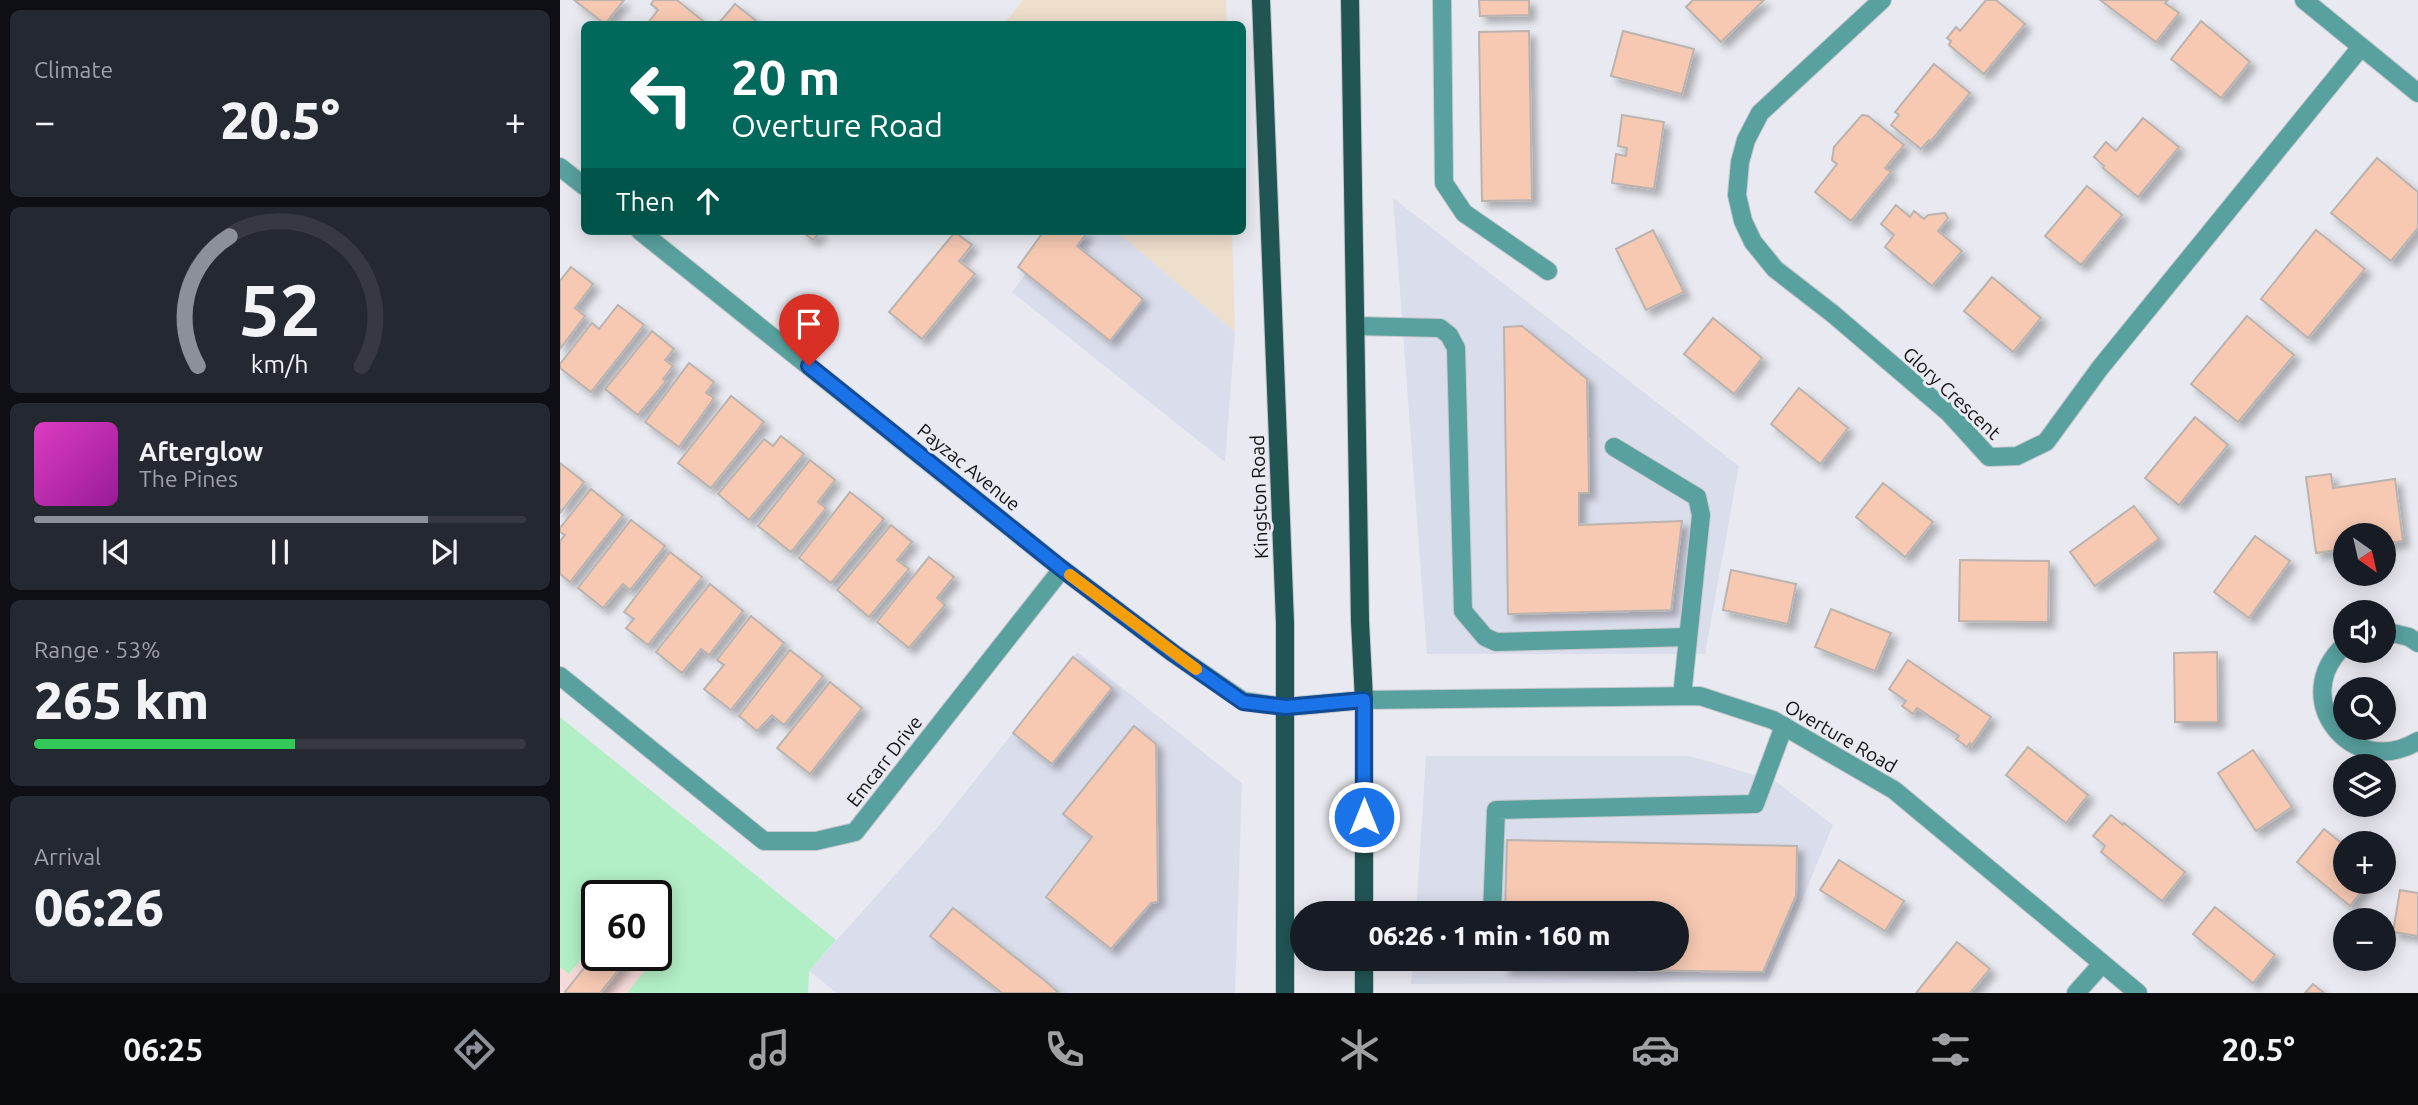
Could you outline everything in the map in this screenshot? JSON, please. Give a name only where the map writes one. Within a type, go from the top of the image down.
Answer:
[{"type":"main road","name":"Kingston Road","points":[[1261,0],[1285,623],[1285,993]]},
{"type":"main road","points":[[1350,0],[1360,621],[1364,700],[1364,901]]},
{"type":"main road","points":[[1364,971],[1364,993]]},
{"type":"street","points":[[1443,0],[1444,183],[1464,212],[1548,271]]},
{"type":"street","name":"Glory Crescent","points":[[1882,0],[1760,113],[1746,140],[1740,162],[1737,195],[1743,220],[1754,242],[1775,269],[1833,314],[1949,413],[1989,457],[2017,456],[2046,442],[2100,368],[2361,47]]},
{"type":"street","points":[[2304,0],[2418,93]]},
{"type":"street","points":[[560,167],[581,184]]},
{"type":"street","name":"Payzac Avenue","points":[[645,235],[1062,569],[1173,653],[1243,702],[1286,707]]},
{"type":"street","points":[[1356,326],[1440,328],[1449,335],[1456,348],[1463,611],[1485,637],[1496,642],[1688,637]]},
{"type":"street","points":[[1614,447],[1697,498],[1701,515],[1682,696]]},
{"type":"street","name":"Emcarr Drive","points":[[560,676],[764,841],[816,841],[855,832],[1062,569]]},
{"type":"street","points":[[2396,634],[2418,643]]},
{"type":"street","points":[[2333,658],[2326,670],[2322,690],[2325,710],[2333,728],[2348,742],[2366,751],[2386,753],[2405,749],[2418,741]]},
{"type":"street","name":"Overture Road","points":[[1286,707],[1364,700],[1700,696],[1773,720],[1894,790],[2138,993]]},
{"type":"street","points":[[1492,901],[1496,810],[1755,804],[1784,726]]},
{"type":"street","points":[[2076,993],[2102,964]]},
{"type":"shaded area","points":[[1023,0],[1226,0],[1227,21],[1006,21]]},
{"type":"shaded area","points":[[1393,198],[1739,466],[1705,654],[1427,654]]},
{"type":"shaded area","points":[[1056,235],[1121,235],[1235,332],[1225,462],[1012,292]]},
{"type":"shaded area","points":[[1121,235],[1232,235],[1235,332]]},
{"type":"shaded area","points":[[1077,652],[1242,783],[1235,993],[837,993],[809,971],[937,828]]},
{"type":"shaded area","points":[[1426,756],[1690,756],[1775,781],[1833,825],[1768,982],[1411,984],[1412,971],[1689,971],[1689,901],[1417,901]]},
{"type":"shaded area","points":[[581,960],[581,971],[645,971],[627,993],[560,993],[560,967],[570,974]]},
{"type":"green space","points":[[560,717],[836,940],[809,971],[808,993],[627,993],[645,971],[672,971],[672,880],[581,880],[581,959],[569,974],[560,967]]},
{"type":"building","points":[[574,0],[624,0],[607,21],[601,21]]},
{"type":"building","points":[[654,0],[677,0],[703,21],[649,21],[658,10],[651,4]]},
{"type":"building","points":[[1479,0],[1529,0],[1529,15],[1480,16]]},
{"type":"building","points":[[1693,0],[1764,0],[1721,42],[1686,7]]},
{"type":"building","points":[[1986,0],[1996,0],[2025,24],[1984,74],[1949,45],[1951,41],[1947,38],[1956,27],[1960,31]]},
{"type":"building","points":[[2100,0],[2168,0],[2165,3],[2179,13],[2156,42]]},
{"type":"building","points":[[735,4],[756,21],[721,21]]},
{"type":"building","points":[[2201,21],[2250,62],[2221,98],[2171,59]]},
{"type":"building","points":[[1529,31],[1532,200],[1482,201],[1479,32]]},
{"type":"building","points":[[1623,31],[1694,49],[1682,94],[1611,76]]},
{"type":"building","points":[[1934,64],[1970,93],[1931,141],[1921,149],[1891,125],[1899,115],[1895,112]]},
{"type":"building","points":[[1622,115],[1664,122],[1654,189],[1612,183],[1616,154],[1626,156],[1627,148],[1618,146]]},
{"type":"building","points":[[1862,115],[1868,116],[1904,145],[1885,168],[1891,172],[1851,221],[1815,192],[1837,164],[1832,160],[1834,147]]},
{"type":"building","points":[[2143,118],[2179,147],[2138,197],[2094,157],[2106,142],[2116,151]]},
{"type":"building","points":[[2377,158],[2418,192],[2418,228],[2391,261],[2331,213]]},
{"type":"building","points":[[2087,186],[2122,215],[2081,265],[2045,236]]},
{"type":"building","points":[[1896,205],[1910,217],[1914,211],[1924,219],[1928,215],[1945,213],[1948,218],[1938,231],[1962,251],[1932,286],[1885,247],[1894,235],[1881,224]]},
{"type":"building","points":[[1653,230],[1684,292],[1646,310],[1616,249]]},
{"type":"building","points":[[2316,230],[2365,269],[2308,338],[2261,299]]},
{"type":"building","points":[[953,235],[959,235],[972,245],[959,261],[975,274],[922,339],[889,312]]},
{"type":"building","points":[[1041,235],[1085,235],[1077,246],[1143,299],[1110,341],[1018,267]]},
{"type":"building","points":[[571,267],[593,284],[575,308],[585,316],[560,349],[560,281]]},
{"type":"building","points":[[1992,277],[2041,318],[2013,352],[1964,311]]},
{"type":"building","points":[[618,305],[644,325],[591,392],[560,368],[560,364],[592,323],[599,329]]},
{"type":"building","points":[[2247,316],[2294,355],[2238,422],[2191,384]]},
{"type":"building","points":[[1713,318],[1762,358],[1734,394],[1684,354]]},
{"type":"building","points":[[1522,326],[1587,379],[1589,493],[1579,493],[1579,525],[1682,521],[1671,610],[1508,614],[1504,327]]},
{"type":"building","points":[[652,331],[674,349],[665,360],[673,366],[663,379],[666,381],[638,415],[605,389]]},
{"type":"building","points":[[689,363],[714,382],[706,393],[714,398],[679,447],[645,422]]},
{"type":"building","points":[[1799,388],[1848,428],[1820,464],[1771,424]]},
{"type":"building","points":[[731,396],[764,422],[711,488],[678,463]]},
{"type":"building","points":[[2195,417],[2228,445],[2179,505],[2145,478]]},
{"type":"building","points":[[781,436],[804,454],[749,520],[718,494],[764,439],[773,446]]},
{"type":"building","points":[[810,460],[835,480],[818,502],[826,508],[791,552],[758,526]]},
{"type":"building","points":[[560,463],[584,482],[560,513]]},
{"type":"building","points":[[2331,474],[2333,488],[2395,479],[2403,541],[2396,542],[2396,523],[2333,523],[2333,551],[2316,553],[2306,477]]},
{"type":"building","points":[[1883,483],[1933,522],[1905,557],[1856,517]]},
{"type":"building","points":[[591,489],[623,515],[570,582],[560,574],[560,541],[565,535],[560,532],[560,528]]},
{"type":"building","points":[[850,492],[884,519],[831,583],[799,558]]},
{"type":"building","points":[[2134,506],[2159,539],[2095,586],[2070,552]]},
{"type":"building","points":[[631,520],[665,546],[630,590],[623,584],[603,608],[578,588]]},
{"type":"building","points":[[891,525],[912,542],[897,560],[909,569],[869,617],[837,590]]},
{"type":"building","points":[[2255,536],[2290,561],[2249,618],[2214,592]]},
{"type":"building","points":[[670,552],[702,577],[648,645],[626,628],[634,619],[624,612]]},
{"type":"building","points":[[929,557],[954,577],[937,598],[945,605],[909,648],[877,622]]},
{"type":"building","points":[[1960,560],[2049,561],[2048,622],[1959,621]]},
{"type":"building","points":[[1731,570],[1796,584],[1788,624],[1723,610]]},
{"type":"building","points":[[710,584],[743,611],[709,655],[701,649],[682,673],[656,652]]},
{"type":"building","points":[[1831,609],[1891,633],[1875,671],[1815,647]]},
{"type":"building","points":[[751,616],[784,643],[731,710],[704,689],[724,665],[717,660]]},
{"type":"building","points":[[790,650],[823,676],[784,725],[772,715],[757,731],[739,716]]},
{"type":"building","points":[[2217,652],[2218,722],[2175,722],[2174,653]]},
{"type":"building","points":[[1073,657],[1112,688],[1052,764],[1013,733]]},
{"type":"building","points":[[1908,660],[1991,717],[1972,745],[1970,743],[1967,747],[1956,739],[1959,736],[1917,708],[1913,714],[1902,706],[1906,701],[1889,689]]},
{"type":"building","points":[[830,682],[862,708],[810,774],[777,748]]},
{"type":"building","points":[[1134,726],[1156,744],[1158,902],[1151,903],[1111,949],[1046,897],[1092,837],[1063,814]]},
{"type":"building","points":[[2028,747],[2088,795],[2066,823],[2006,775]]},
{"type":"building","points":[[2253,750],[2292,807],[2256,831],[2218,773]]},
{"type":"building","points":[[2111,815],[2185,872],[2162,901],[2101,852],[2105,846],[2093,836]]},
{"type":"building","points":[[2324,829],[2333,836],[2333,892],[2297,862]]},
{"type":"building","points":[[1507,840],[1797,846],[1796,896],[1763,972],[1689,971],[1689,901],[1505,901]]},
{"type":"building","points":[[1839,860],[1904,901],[1885,931],[1820,890]]},
{"type":"building","points":[[2400,890],[2418,893],[2418,936],[2396,932]]},
{"type":"building","points":[[2336,894],[2360,894],[2350,906]]},
{"type":"building","points":[[2215,907],[2275,955],[2253,983],[2193,934]]},
{"type":"building","points":[[953,908],[1059,993],[1002,993],[930,936]]},
{"type":"building","points":[[1957,942],[1990,969],[1970,993],[1916,993]]},
{"type":"building","points":[[582,971],[618,971],[600,993],[565,992]]},
{"type":"building","points":[[2313,984],[2324,993],[2305,993]]},
{"type":"slow traffic","points":[[1070,575],[1196,669]]},
{"type":"route","points":[[809,366],[1062,569],[1243,702],[1286,707],[1364,700],[1364,817]]}]
